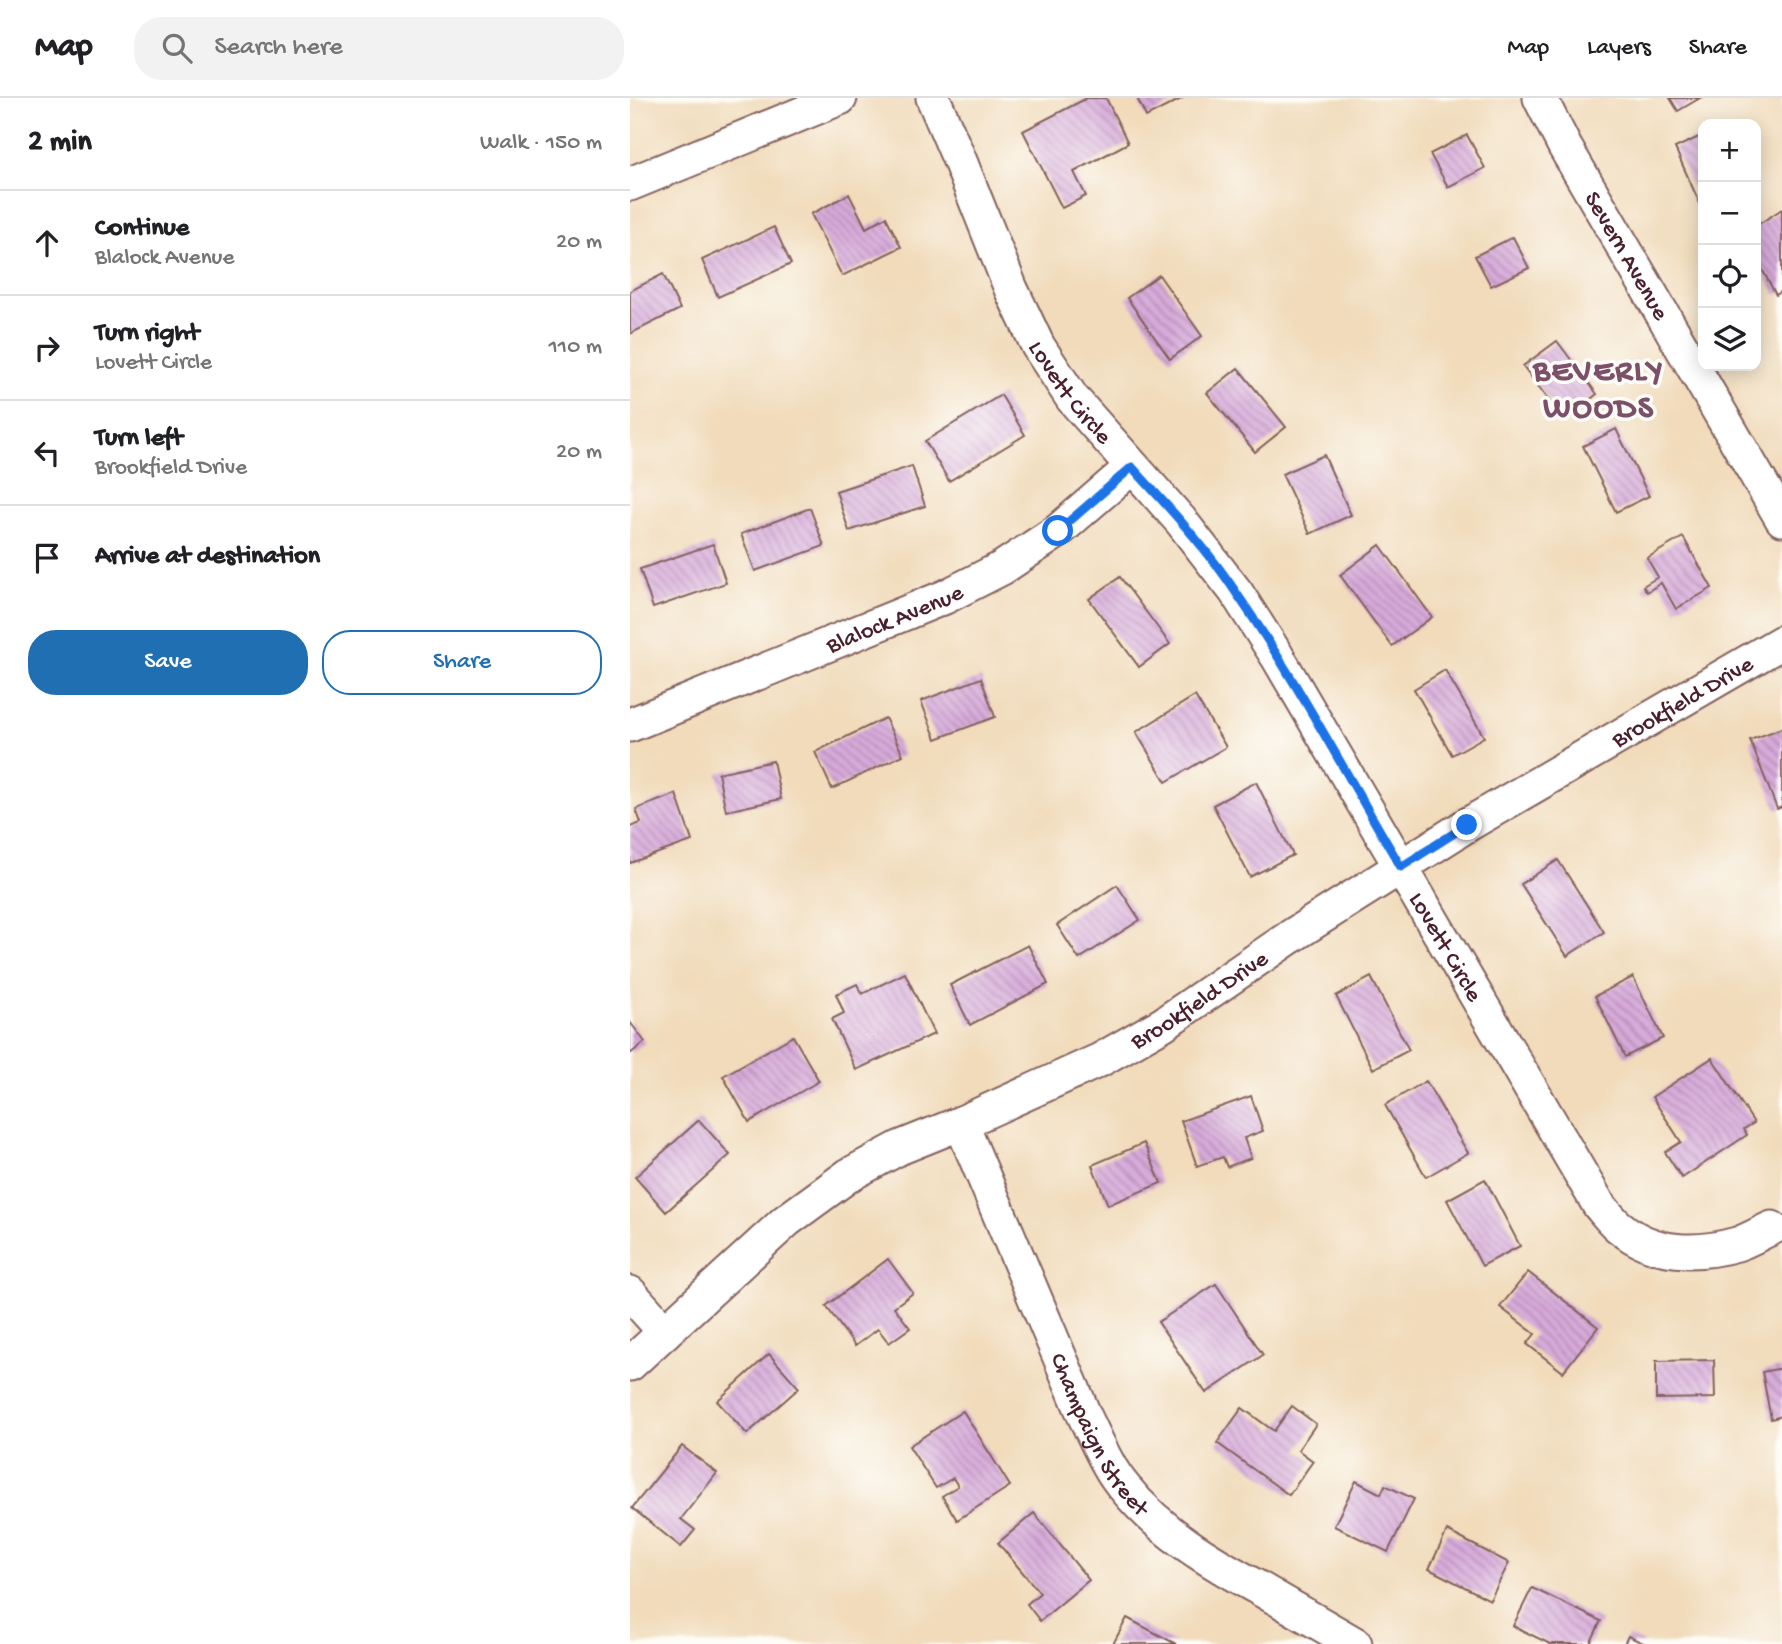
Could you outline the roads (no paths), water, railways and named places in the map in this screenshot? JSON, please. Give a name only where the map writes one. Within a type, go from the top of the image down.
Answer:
[{"type":"street","points":[[630,184],[840,98]]},
{"type":"street","name":"Lovett Circle","points":[[933,98],[1011,289],[1038,346],[1072,398],[1181,521],[1236,592],[1277,656],[1599,1205],[1619,1228],[1631,1236],[1654,1247],[1684,1252],[1738,1243],[1772,1228]]},
{"type":"street","name":"Severn Avenue","points":[[1540,98],[1565,147],[1782,519]]},
{"type":"street","name":"Blalock Avenue","points":[[630,725],[945,597],[990,574],[1058,531],[1132,467]]},
{"type":"street","name":"Brookfield Drive","points":[[630,1364],[786,1222],[849,1175],[899,1148],[1100,1060],[1163,1024],[1290,937],[1467,825],[1782,642]]},
{"type":"street","name":"Champaign Street","points":[[961,1123],[1085,1417],[1108,1464],[1123,1485],[1162,1526],[1219,1566],[1355,1644]]},
{"type":"street","points":[[630,1293],[665,1332]]},
{"type":"district","name":"BEVERLY WOODS","points":[[1599,386]]}]
